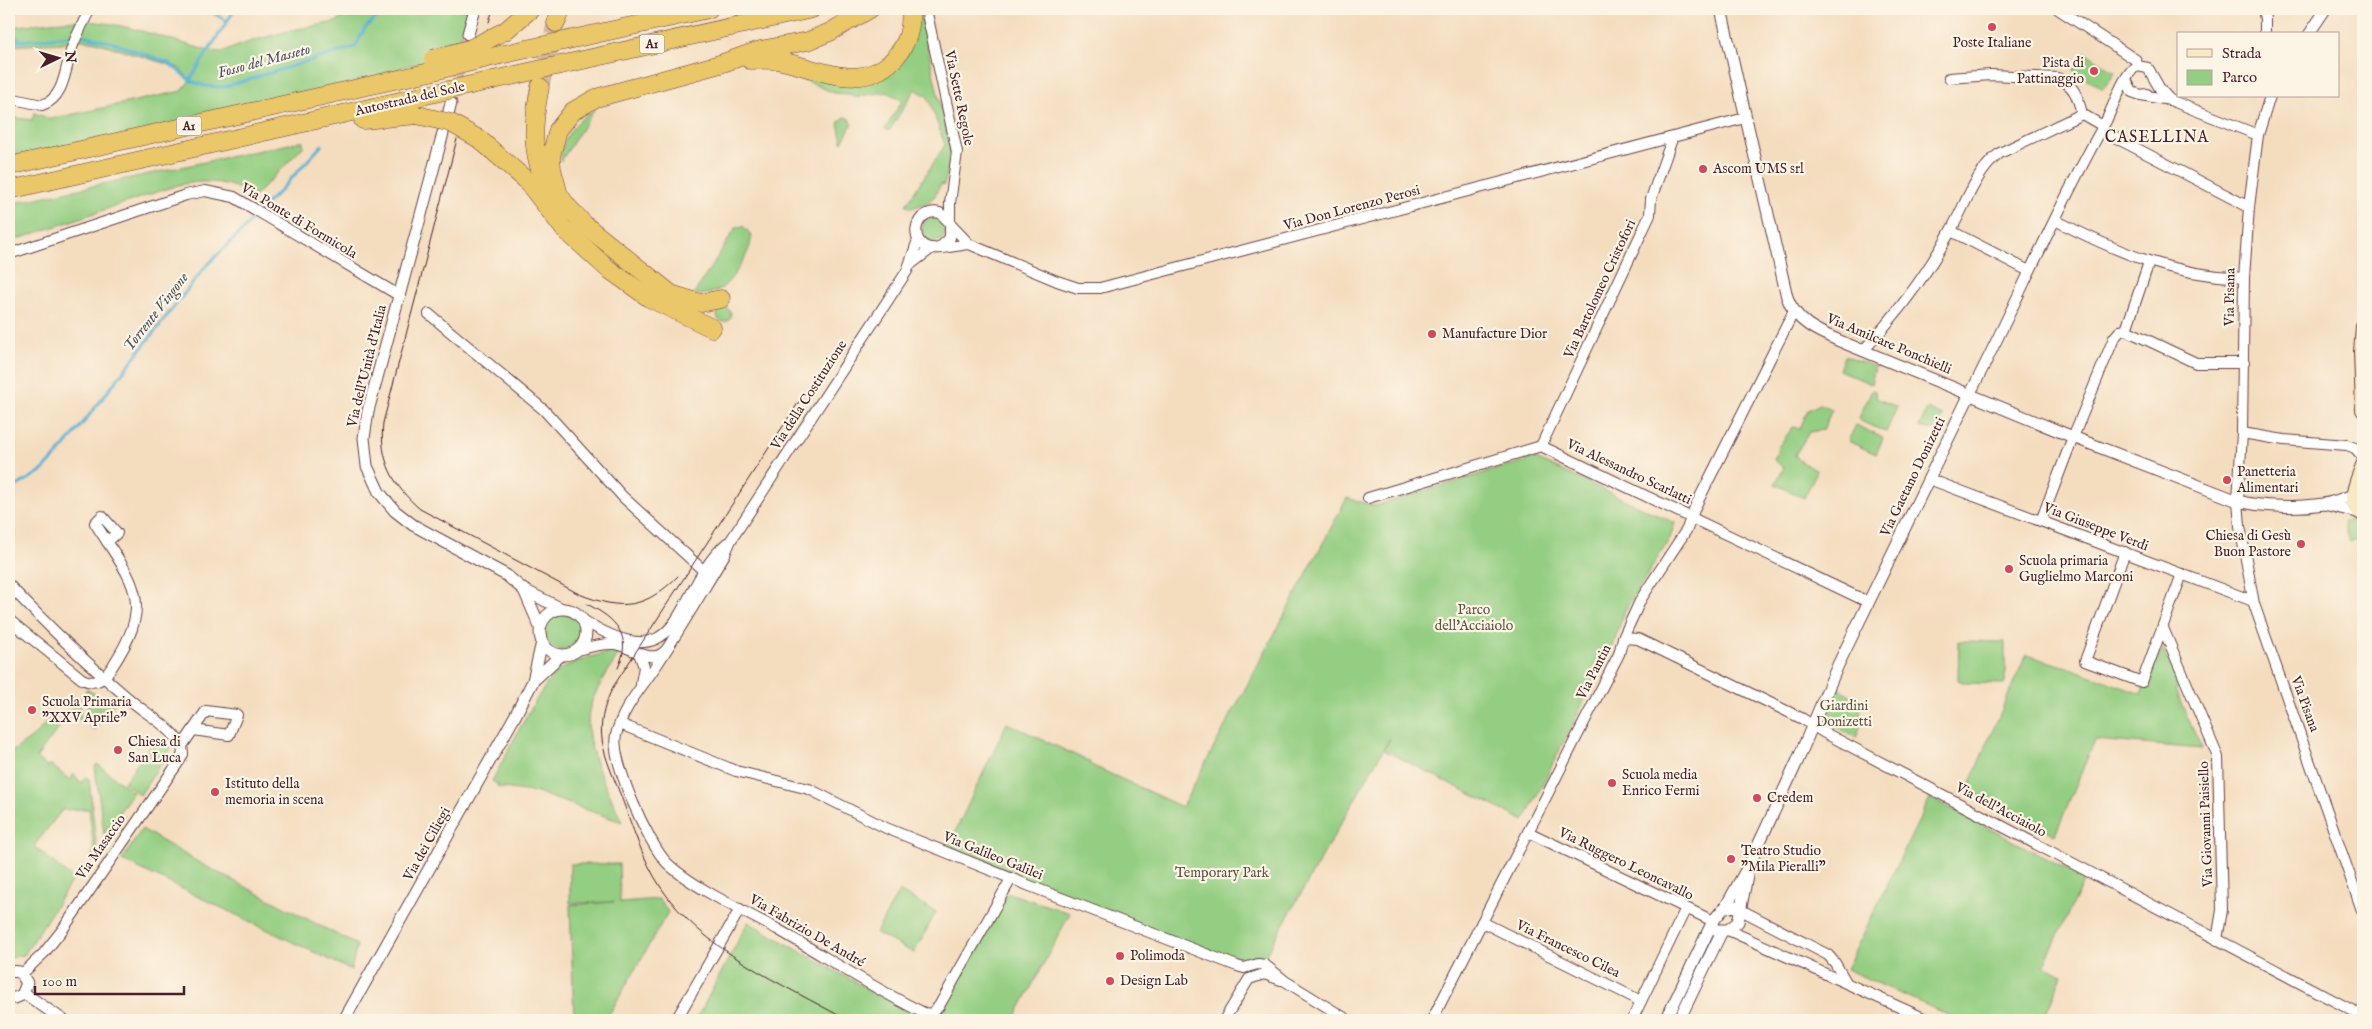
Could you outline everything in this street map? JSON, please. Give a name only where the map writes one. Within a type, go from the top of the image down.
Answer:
[{"type":"highway","points":[[432,65],[478,46],[505,32],[531,9]]},
{"type":"highway","name":"Autostrada del Sole","points":[[9,166],[370,86],[403,67],[432,65],[500,55],[709,9]]},
{"type":"highway","name":"Autostrada del Sole","points":[[9,190],[812,9]]},
{"type":"highway","points":[[720,299],[701,303],[671,294],[585,225],[559,195],[552,170],[551,156],[556,134],[573,111],[587,102],[720,64],[760,50],[818,38],[870,9]]},
{"type":"highway","points":[[720,64],[768,60],[790,63],[847,78],[873,74],[890,63],[903,47],[910,26],[910,9]]},
{"type":"highway","points":[[540,88],[533,134],[540,174],[566,224],[608,268]]},
{"type":"highway","points":[[246,136],[318,130],[384,117],[417,115],[445,120],[479,139],[526,180],[562,228],[608,268],[649,298],[712,328]]},
{"type":"main road","points":[[2363,326],[2363,410]]},
{"type":"main road","points":[[2362,513],[2354,505],[2353,495],[2363,465]]},
{"type":"street","points":[[9,98],[42,105],[54,98],[59,90],[72,46],[90,9]]},
{"type":"street","points":[[468,34],[475,9]]},
{"type":"street","name":"Via Sette Regole","points":[[926,9],[957,152],[950,203],[951,224],[949,240],[936,248]]},
{"type":"street","name":"Via Amilcare Ponchielli","points":[[1722,9],[1745,118],[1787,297],[1794,311],[1813,329],[1863,351],[2073,437],[2238,501]]},
{"type":"street","points":[[2058,9],[2137,63],[2148,68],[2155,81],[2170,100]]},
{"type":"street","points":[[2262,9],[2265,19],[2265,32]]},
{"type":"street","points":[[2310,32],[2326,9]]},
{"type":"street","points":[[2137,63],[2131,69],[2126,79],[2128,88],[2138,94],[2170,100],[2258,135]]},
{"type":"street","points":[[1949,78],[1991,75],[2057,78],[2066,82],[2074,90],[2082,114],[2102,128],[2249,208]]},
{"type":"street","name":"Via Gaetano Donizetti","points":[[1680,1020],[1719,927],[1725,908],[1749,865],[1813,726],[1838,665],[2029,270],[2114,106],[2126,79]]},
{"type":"street","points":[[2114,106],[2126,96],[2150,92],[2155,81]]},
{"type":"street","name":"Via Pisana","points":[[2269,98],[2258,135],[2249,208],[2244,278],[2244,363],[2238,501],[2244,558],[2253,601],[2363,913]]},
{"type":"street","points":[[448,115],[451,103]]},
{"type":"street","points":[[1863,351],[1915,286],[1951,231],[1975,184],[1996,156],[2082,114]]},
{"type":"street","name":"Via Don Lorenzo Perosi","points":[[951,224],[969,244],[1071,286],[1100,288],[1672,139],[1745,118]]},
{"type":"street","name":"Via dell'Unità d'Italia","points":[[443,133],[366,421],[364,449],[371,476],[387,502],[404,519],[506,575],[524,590],[560,608]]},
{"type":"street","name":"Via Bartolomeo Cristofori","points":[[1541,446],[1650,215],[1652,199],[1672,139]]},
{"type":"street","name":"Via Ponte di Formicola","points":[[9,254],[191,193],[205,191],[220,193],[248,205],[400,296]]},
{"type":"street","points":[[936,248],[924,245],[918,240],[916,227],[924,215],[933,212],[940,213],[951,224]]},
{"type":"street","points":[[2055,220],[2102,243],[2149,262],[2200,274],[2244,278]]},
{"type":"street","points":[[1951,231],[2029,270]]},
{"type":"street","name":"Via della Costituzione","points":[[620,724],[640,687],[666,650],[725,554],[731,540],[911,264],[918,240]]},
{"type":"street","name":"Via Don Lorenzo Perosi","points":[[936,248],[969,244]]},
{"type":"street","name":"Via della Costituzione","points":[[911,264],[936,248]]},
{"type":"street","points":[[2126,330],[2149,262]]},
{"type":"street","name":"Via Pantin","points":[[1432,1020],[1619,654],[1623,638],[1641,599],[1687,530],[1691,516],[1794,311]]},
{"type":"street","points":[[429,314],[544,410],[623,498],[705,572]]},
{"type":"street","points":[[2041,521],[2114,338],[2120,331],[2126,330],[2196,363],[2244,363]]},
{"type":"street","points":[[2242,433],[2284,440],[2347,445],[2355,448],[2363,457]]},
{"type":"street","points":[[1368,498],[1541,446]]},
{"type":"street","name":"Via Alessandro Scarlatti","points":[[1541,446],[1868,602]]},
{"type":"street","name":"Via Giuseppe Verdi","points":[[1929,479],[2253,601]]},
{"type":"street","points":[[2324,504],[2353,495]]},
{"type":"street","points":[[2238,501],[2257,505],[2324,504],[2362,513]]},
{"type":"street","name":"Via della Costituzione","points":[[583,620],[609,635],[636,641],[658,637],[673,625],[720,549],[731,540]]},
{"type":"street","points":[[9,620],[82,679],[96,682],[105,678],[129,639],[135,624],[138,607],[132,581],[107,542]]},
{"type":"street","points":[[2125,552],[2085,661],[2142,682],[2182,574]]},
{"type":"street","points":[[9,585],[55,632],[128,698],[175,736],[182,746]]},
{"type":"street","name":"Via dell'Unità d'Italia","points":[[524,590],[540,627]]},
{"type":"street","points":[[540,627],[548,614],[560,608],[572,610],[583,620],[586,635],[578,650]]},
{"type":"street","name":"Via dei Ciliegi","points":[[344,1020],[406,912],[533,681],[542,642],[540,627]]},
{"type":"street","name":"Via Giovanni Paisiello","points":[[2163,628],[2218,756],[2222,910],[2217,940]]},
{"type":"street","name":"Via dell'Acciaiolo","points":[[1623,638],[1638,639],[1813,726],[2363,1016]]},
{"type":"street","points":[[542,642],[551,652],[561,656]]},
{"type":"street","name":"Via dei Ciliegi","points":[[533,681],[561,656],[602,644],[616,644],[639,653],[657,656],[666,650]]},
{"type":"street","points":[[639,653],[644,670],[640,687]]},
{"type":"street","name":"Via Galileo Galilei","points":[[620,724],[736,771],[809,789],[886,828],[1011,879],[1240,967],[1265,965],[1285,981],[1348,1020]]},
{"type":"street","name":"Via Fabrizio De André","points":[[620,724],[615,742],[617,756],[637,810],[654,848],[674,869],[740,909],[922,1012],[930,1014],[944,999],[1011,879]]},
{"type":"street","name":"Via Masaccio","points":[[22,974],[44,953],[84,899],[180,760],[183,754],[182,746],[193,730]]},
{"type":"street","name":"Via Ruggero Leoncavallo","points":[[1528,832],[1686,908],[1719,927],[1928,1020]]},
{"type":"street","name":"Via Gaetano Donizetti","points":[[1666,1020],[1719,927],[1738,922],[1749,865]]},
{"type":"street","points":[[1725,908],[1734,906],[1828,955],[1846,982]]},
{"type":"street","points":[[1632,1020],[1686,908]]},
{"type":"street","points":[[676,1020],[740,909]]},
{"type":"street","name":"Via Francesco Cilea","points":[[1482,922],[1641,1001]]},
{"type":"street","points":[[1825,975],[1838,970]]},
{"type":"street","points":[[9,971],[17,971],[22,974],[27,983],[24,993],[18,998],[9,998]]},
{"type":"street","points":[[1224,1020],[1244,984],[1251,978],[1264,974],[1285,981]]},
{"type":"street","points":[[24,993],[63,1020]]},
{"type":"green space","points":[[354,9],[476,9],[468,34],[461,36],[456,54],[403,67],[369,85],[9,166],[9,117],[32,120],[34,113],[51,119],[182,91],[190,80],[179,68],[96,42],[76,39],[62,43],[9,46],[9,27],[47,22],[100,22],[209,51],[222,52],[292,30],[336,22]]},
{"type":"green space","points":[[919,9],[949,144],[950,163],[944,185],[941,184],[934,197],[924,204],[912,208],[906,205],[945,145],[928,97],[915,89],[889,131],[885,129],[902,101],[887,92],[859,96],[859,98],[849,94],[834,93],[779,69],[873,80]]},
{"type":"green space","name":"Pista di Pattinaggio","points":[[2085,52],[2115,72],[2103,89],[2073,70]]},
{"type":"green space","points":[[594,110],[561,161],[563,145],[570,131],[581,119]]},
{"type":"green space","points":[[845,117],[849,118],[852,124],[842,142],[838,123]]},
{"type":"green space","points":[[303,141],[303,147],[255,196],[226,184],[199,182],[178,185],[9,242],[9,204]]},
{"type":"green space","points":[[934,218],[939,219],[945,225],[945,235],[939,241],[934,242],[929,241],[923,235],[922,230],[923,225],[929,219]]},
{"type":"green space","points":[[737,226],[740,228],[743,226],[750,234],[751,239],[748,251],[740,266],[729,281],[720,289],[707,294],[694,294]]},
{"type":"green space","points":[[721,308],[727,308],[731,315],[727,322],[721,322],[717,318],[717,312]]},
{"type":"green space","points":[[1844,356],[1875,367],[1871,384],[1839,370]]},
{"type":"green space","points":[[1872,390],[1875,391],[1876,398],[1897,407],[1886,432],[1858,420]]},
{"type":"green space","points":[[1820,404],[1832,409],[1823,430],[1809,432],[1795,455],[1799,460],[1817,471],[1804,498],[1775,484],[1784,468],[1774,460],[1779,446],[1793,427],[1800,428],[1808,410]]},
{"type":"green space","points":[[1927,409],[1943,416],[1936,431],[1919,427]]},
{"type":"green space","points":[[1856,425],[1883,438],[1876,454],[1848,441]]},
{"type":"green space","points":[[1534,458],[1675,523],[1670,538],[1624,612],[1615,640],[1524,821],[1384,750],[1390,738],[1264,958],[1255,955],[1249,963],[1242,965],[947,849],[1007,723],[1182,807],[1347,498],[1375,506]]},
{"type":"green space","points":[[2352,519],[2363,525],[2363,537],[2349,542],[2343,522]]},
{"type":"green space","points":[[563,614],[570,615],[576,619],[580,625],[580,639],[576,645],[570,649],[563,650],[556,649],[550,645],[546,639],[545,632],[546,625],[550,619],[556,615]]},
{"type":"green space","points":[[1959,641],[2005,642],[2005,684],[1966,683],[1958,680]]},
{"type":"green space","points":[[2163,649],[2180,687],[2175,690],[2202,749],[2095,740],[2055,835],[1967,789],[2026,655],[2067,667],[2141,694],[2145,683],[2149,685],[2160,651]]},
{"type":"green space","points":[[610,652],[619,654],[592,701],[588,716],[588,731],[596,763],[622,822],[538,793],[497,787],[498,785],[492,781],[534,704],[552,677],[570,664]]},
{"type":"green space","name":"Giardini Donizetti","points":[[1838,688],[1861,701],[1860,727],[1856,738],[1824,720]]},
{"type":"green space","points":[[86,689],[114,704],[108,712],[86,694]]},
{"type":"green space","points":[[79,697],[81,721],[69,711]]},
{"type":"green space","points":[[87,698],[106,714],[95,730],[90,727]]},
{"type":"green space","points":[[53,715],[55,721],[60,726],[36,758],[48,767],[50,764],[70,780],[74,774],[81,783],[86,777],[89,779],[97,852],[93,857],[91,856],[94,851],[89,809],[62,810],[34,846],[73,879],[24,955],[9,958],[9,754],[34,736]]},
{"type":"green space","points":[[158,736],[172,747],[140,795],[124,782]]},
{"type":"green space","points":[[97,764],[133,792],[104,834],[95,767]]},
{"type":"green space","points":[[1930,798],[2085,878],[2044,965],[2062,975],[2043,1020],[1959,1020],[1846,969]]},
{"type":"green space","points":[[142,829],[196,861],[357,945],[351,970],[122,860]]},
{"type":"green space","points":[[570,864],[619,864],[620,902],[659,899],[668,912],[606,1020],[574,1020],[570,905],[614,902],[570,903]]},
{"type":"green space","points":[[899,891],[936,912],[914,953],[876,933]]},
{"type":"green space","points":[[1008,893],[1070,913],[1014,1020],[938,1020]]},
{"type":"green space","points":[[748,922],[923,1020],[696,1020]]},
{"type":"waterway","points":[[206,9],[227,21]]},
{"type":"waterway","points":[[190,80],[235,9]]},
{"type":"waterway","name":"Fosso del Masseto","points":[[9,42],[82,35],[111,42],[169,63],[191,81],[205,86],[224,87],[355,47],[365,28],[386,9]]},
{"type":"waterway","points":[[9,32],[23,41]]},
{"type":"waterway","name":"Torrente Vingone","points":[[9,491],[43,470],[65,446],[206,266],[243,230],[262,207],[277,194],[322,145]]},
{"type":"tunnel","points":[[540,87],[556,23]]},
{"type":"tunnel","points":[[453,94],[468,34]]},
{"type":"tram line","points":[[489,22],[493,9]]},
{"type":"tram line","points":[[457,139],[383,423],[383,448],[395,481],[420,509],[579,594],[608,603],[632,604],[644,601],[655,595],[678,576]]},
{"type":"tram line","points":[[819,371],[613,687],[606,703],[601,729],[602,742],[609,767],[643,854],[660,886],[677,909],[720,947],[745,964],[847,1020]]},
{"type":"tram line","points":[[587,604],[614,622],[619,629],[624,646],[618,668]]},
{"type":"place","name":"Poste Italiane","points":[[1992,27]]},
{"type":"place","name":"Pista di Pattinaggio","points":[[2094,71]]},
{"type":"place","name":"Ascom UMS srl","points":[[1703,169]]},
{"type":"place","name":"Manufacture Dior","points":[[1432,334]]},
{"type":"place","name":"Panetteria Alimentari","points":[[2227,480]]},
{"type":"place","name":"Chiesa di Gesù Buon Pastore","points":[[2301,544]]},
{"type":"place","name":"Scuola primaria Guglielmo Marconi","points":[[2009,569]]},
{"type":"place","name":"Scuola Primaria \"XXV Aprile\"","points":[[32,710]]},
{"type":"place","name":"Chiesa di San Luca","points":[[118,750]]},
{"type":"place","name":"Scuola media Enrico Fermi","points":[[1612,783]]},
{"type":"place","name":"Istituto della memoria in scena","points":[[215,792]]},
{"type":"place","name":"Credem","points":[[1757,798]]},
{"type":"place","name":"Teatro Studio \"Mila Pieralli\"","points":[[1731,859]]},
{"type":"place","name":"Polimoda","points":[[1120,956]]},
{"type":"place","name":"Design Lab","points":[[1110,981]]},
{"type":"district","name":"CASELLINA","points":[[2157,138]]},
{"type":"park label","name":"Parco dell'Acciaiolo","points":[[1474,618]]},
{"type":"park label","name":"Temporary Park","points":[[1222,873]]}]
